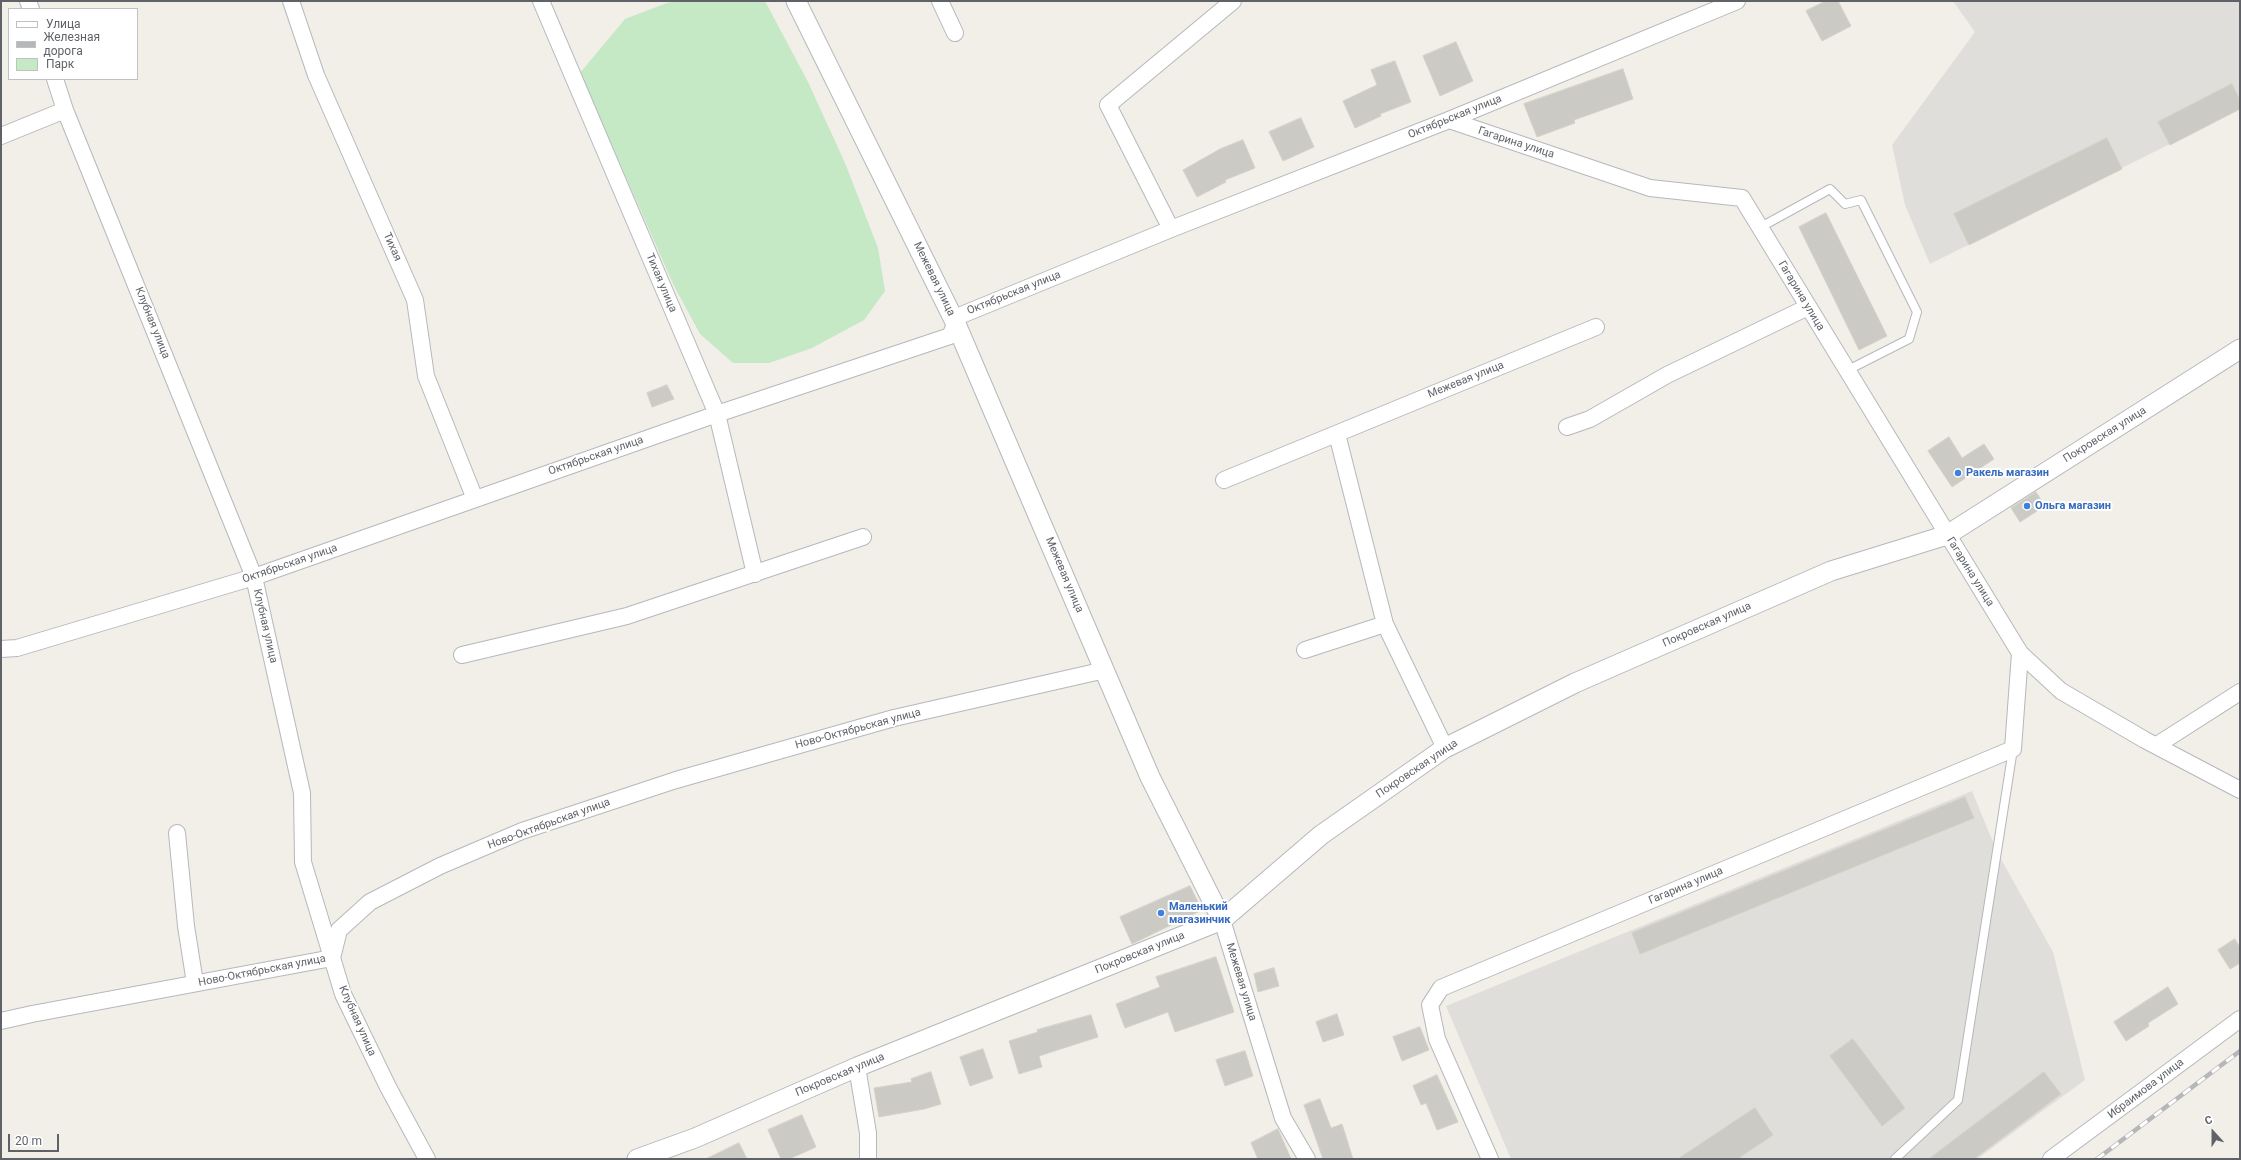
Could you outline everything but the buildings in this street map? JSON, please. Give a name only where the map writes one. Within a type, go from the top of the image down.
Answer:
[{"type":"street","name":"Тихая","points":[[291,1],[316,76],[415,300],[426,376],[475,499]]},
{"type":"street","name":"Тихая улица","points":[[541,1],[717,414],[755,574]]},
{"type":"street","name":"Межевая улица","points":[[796,1],[956,324],[1150,777],[1222,920],[1283,1118],[1306,1159]]},
{"type":"street","points":[[940,1],[955,33]]},
{"type":"street","points":[[1171,229],[1108,105],[1233,1]]},
{"type":"street","name":"Октябрьская улица","points":[[1,649],[17,648],[254,577],[717,414],[950,336],[959,316],[1171,229],[1449,120],[1737,1]]},
{"type":"street","name":"Клубная улица","points":[[55,80],[65,110],[254,577],[302,793],[303,862],[343,994],[388,1087],[428,1159]]},
{"type":"street","points":[[1,136],[65,110]]},
{"type":"street","name":"Гагарина улица","points":[[1449,120],[1650,188],[1742,198],[1846,371],[2020,653],[2061,691],[2145,740],[2240,790]]},
{"type":"street","points":[[1567,427],[1590,419],[1667,375],[1808,307]]},
{"type":"street","name":"Межевая улица","points":[[1224,480],[1596,327]]},
{"type":"street","name":"Покровская улица","points":[[637,1159],[695,1138],[857,1067],[1222,920],[1321,835],[1445,748],[1575,683],[1831,571],[1947,535],[2240,349]]},
{"type":"street","points":[[1337,434],[1385,624],[1445,748]]},
{"type":"street","points":[[462,655],[627,616],[863,537]]},
{"type":"street","points":[[1305,650],[1385,624]]},
{"type":"street","points":[[2013,749],[2020,653]]},
{"type":"street","name":"Ново-Октябрьская улица","points":[[1,1022],[195,983],[332,958],[339,930],[370,902],[440,866],[522,831],[676,780],[894,718],[1105,670]]},
{"type":"street","points":[[2157,745],[2240,692]]},
{"type":"street","name":"Гагарина улица","points":[[1490,1159],[1437,1039],[1430,1005],[1441,988],[2013,749]]},
{"type":"street","points":[[177,834],[186,926],[195,983]]},
{"type":"street","name":"Ибраимова улица","points":[[2051,1159],[2240,1019]]},
{"type":"street","points":[[857,1067],[868,1133],[868,1159]]},
{"type":"lane","points":[[1760,228],[1830,190],[1845,204],[1862,200],[1917,312],[1909,339],[1846,371]]},
{"type":"lane","points":[[1896,1159],[1958,1100],[2013,749]]},
{"type":"shaded area","points":[[1953,1],[2240,1],[2240,109],[1930,264],[1905,205],[1892,145],[1975,32]]},
{"type":"shaded area","points":[[1972,791],[1997,852],[2053,952],[2085,1080],[1977,1159],[1511,1159],[1446,1006]]},
{"type":"green space","points":[[678,1],[765,1],[808,82],[845,163],[878,248],[885,291],[864,320],[812,348],[769,363],[733,363],[700,334],[674,286],[580,73],[625,19],[667,3]]},
{"type":"railway","points":[[2097,1159],[2240,1051]]},
{"type":"place","name":"Ракель магазин","points":[[1958,473]]},
{"type":"place","name":"Ольга магазин","points":[[2027,506]]},
{"type":"place","name":"Маленький магазинчик","points":[[1161,913]]}]
